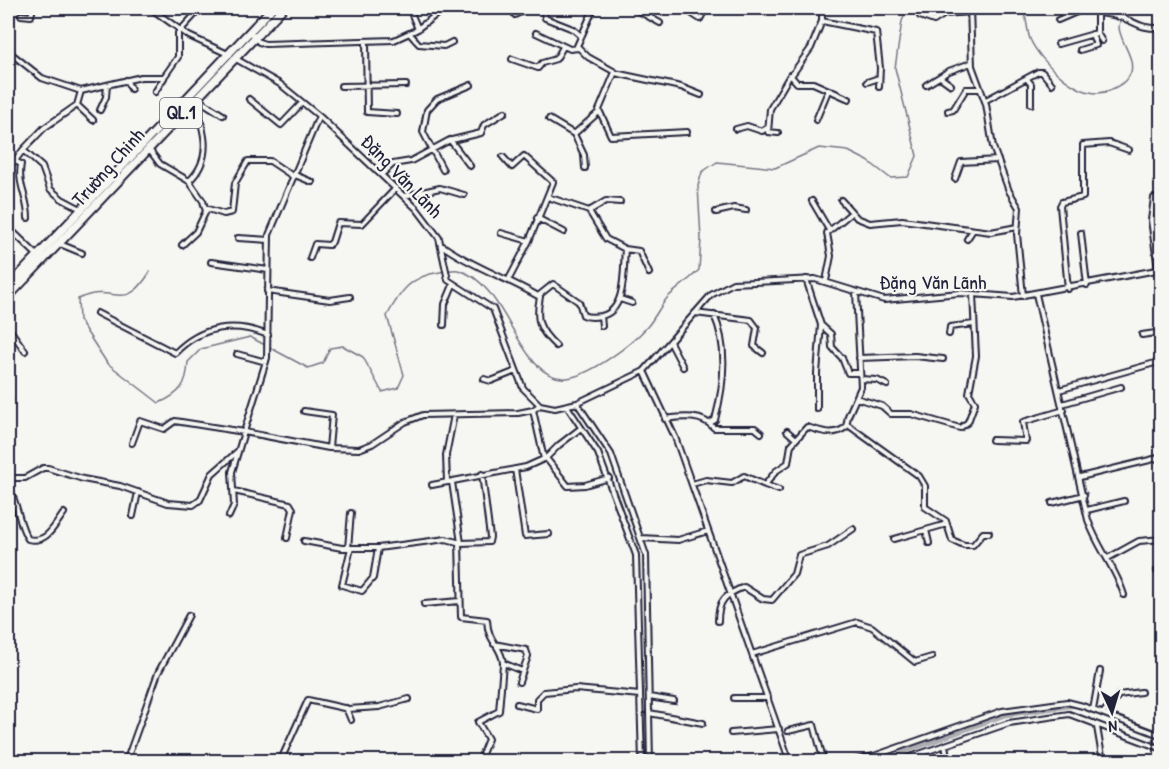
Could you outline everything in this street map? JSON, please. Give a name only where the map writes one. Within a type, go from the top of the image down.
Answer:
[{"type":"highway","name":"Trường Chinh","points":[[252,35],[272,8]]},
{"type":"highway","name":"Trường Chinh","points":[[8,297],[60,244],[80,215],[231,56],[283,8]]},
{"type":"highway","name":"Trường Chinh","points":[[80,215],[194,99],[231,56]]},
{"type":"highway","name":"Trường Chinh","points":[[8,287],[37,256],[72,225]]},
{"type":"street","points":[[21,15],[31,16],[33,8]]},
{"type":"street","name":"Đặng Văn Lãnh","points":[[150,8],[181,30],[280,84],[319,116],[382,174],[429,222],[442,245],[446,278],[453,285]]},
{"type":"street","points":[[155,92],[178,57],[178,33],[201,8]]},
{"type":"street","points":[[410,8],[418,29]]},
{"type":"street","points":[[252,35],[265,44],[394,40],[418,29],[445,8]]},
{"type":"street","points":[[515,15],[530,8]]},
{"type":"street","points":[[543,8],[545,18],[573,29],[580,35]]},
{"type":"street","points":[[578,48],[580,35],[594,8]]},
{"type":"street","points":[[633,8],[660,23]]},
{"type":"street","points":[[683,8],[700,19],[706,8]]},
{"type":"street","points":[[778,133],[771,134],[768,128],[774,99],[790,74],[809,52],[822,21],[822,8]]},
{"type":"street","points":[[1061,8],[1064,17]]},
{"type":"street","points":[[1058,20],[1087,8],[1097,13],[1116,16],[1137,26],[1161,28]]},
{"type":"street","points":[[920,16],[934,21],[945,14],[970,10],[971,63],[979,89],[986,100],[991,141],[1009,191],[1018,206],[1017,227],[1023,296]]},
{"type":"street","points":[[1097,13],[1097,33],[1102,41]]},
{"type":"street","points":[[822,21],[876,32],[879,87]]},
{"type":"street","points":[[536,33],[563,46],[578,48],[615,73],[681,87],[702,95]]},
{"type":"street","points":[[1058,44],[1097,33]]},
{"type":"street","points":[[410,34],[418,44],[444,45],[452,42]]},
{"type":"street","points":[[1080,50],[1096,45],[1092,34]]},
{"type":"street","points":[[1082,37],[1086,48]]},
{"type":"street","points":[[366,42],[367,112],[397,114]]},
{"type":"street","points":[[512,59],[538,68],[542,63],[556,59],[563,46]]},
{"type":"street","points":[[13,55],[42,78],[81,91],[147,76],[164,77]]},
{"type":"street","points":[[926,85],[940,76],[971,63]]},
{"type":"street","points":[[986,100],[1042,72],[1052,84]]},
{"type":"street","points":[[574,134],[599,112],[615,73]]},
{"type":"street","points":[[790,74],[797,83],[813,83],[849,99]]},
{"type":"street","points":[[940,76],[951,85]]},
{"type":"street","points":[[867,82],[879,78]]},
{"type":"street","points":[[1027,78],[1031,84],[1031,104]]},
{"type":"street","points":[[126,80],[131,89]]},
{"type":"street","points":[[100,110],[106,97],[107,85]]},
{"type":"street","points":[[341,86],[405,85]]},
{"type":"street","points":[[443,170],[423,127],[427,122],[429,106],[437,99],[471,85]]},
{"type":"street","points":[[948,111],[953,110],[966,89],[979,89]]},
{"type":"street","points":[[28,218],[28,204],[18,182],[21,164],[15,161],[44,128],[77,105],[81,91]]},
{"type":"street","points":[[816,120],[828,91]]},
{"type":"street","points":[[194,99],[223,115]]},
{"type":"street","points":[[189,182],[199,170],[206,152],[203,129],[194,99]]},
{"type":"street","points":[[249,99],[281,125],[302,103]]},
{"type":"street","points":[[77,105],[93,120]]},
{"type":"street","points":[[382,174],[393,164],[405,163],[433,151],[450,140],[481,133],[484,125],[505,112]]},
{"type":"street","points":[[599,112],[612,137],[687,132]]},
{"type":"street","points":[[229,516],[234,491],[232,472],[266,360],[268,240],[273,220],[281,209],[319,116]]},
{"type":"street","points":[[549,119],[574,134],[584,155],[585,168]]},
{"type":"street","points":[[736,129],[747,126],[762,130],[768,128]]},
{"type":"street","points":[[450,140],[470,166]]},
{"type":"street","points":[[1068,289],[1060,206],[1062,202],[1083,197],[1083,145],[1109,143],[1129,150]]},
{"type":"street","points":[[147,147],[160,164],[189,182],[206,208],[224,214],[232,212],[235,183],[248,161],[270,161],[295,176],[312,182]]},
{"type":"street","points":[[23,150],[42,167],[50,189],[80,215]]},
{"type":"street","points":[[503,157],[512,166],[525,156],[541,174],[552,179],[553,185],[529,241],[509,279]]},
{"type":"street","points":[[955,179],[961,162],[998,160]]},
{"type":"street","points":[[310,258],[315,244],[329,245],[333,242],[338,223],[362,224],[396,188]]},
{"type":"street","points":[[404,196],[440,188],[464,195]]},
{"type":"street","points":[[548,197],[589,211],[606,240],[625,249],[639,251],[649,273]]},
{"type":"street","points":[[1154,198],[1151,220],[1160,269]]},
{"type":"street","points":[[841,200],[851,213],[867,223],[902,220],[973,231],[995,232],[1017,227]]},
{"type":"street","points":[[589,211],[606,201],[620,202]]},
{"type":"street","points":[[812,201],[829,230]]},
{"type":"street","points":[[183,245],[200,227],[206,208]]},
{"type":"street","points":[[716,212],[734,208],[746,210]]},
{"type":"street","points":[[826,281],[830,262],[827,235],[829,230],[851,213]]},
{"type":"street","points":[[537,218],[564,232]]},
{"type":"street","points":[[8,227],[37,256]]},
{"type":"street","points":[[967,239],[973,231]]},
{"type":"street","points":[[1081,232],[1087,285]]},
{"type":"street","points":[[501,233],[529,241]]},
{"type":"street","points":[[238,238],[268,240]]},
{"type":"street","points":[[60,244],[82,254]]},
{"type":"street","points":[[442,245],[473,264],[509,279],[540,297]]},
{"type":"street","points":[[556,346],[544,335],[536,319],[540,297],[553,285],[579,302],[583,315],[587,317],[609,314],[620,299],[625,249]]},
{"type":"street","points":[[211,262],[268,270]]},
{"type":"street","name":"Đặng Văn Lãnh","points":[[540,405],[555,408],[577,403],[644,371],[711,296],[729,285],[806,279],[826,281],[856,292],[889,300],[973,294],[1023,296],[1068,289],[1160,269]]},
{"type":"street","points":[[806,279],[821,325],[817,409]]},
{"type":"street","points":[[132,444],[140,421],[164,429],[175,421],[329,448],[362,448],[415,418],[434,414],[454,415],[532,410],[540,405],[523,388],[500,320],[493,309],[453,285],[445,304],[444,325]]},
{"type":"street","points":[[267,291],[330,300],[350,297]]},
{"type":"street","points":[[765,485],[776,471],[788,463],[789,450],[807,427],[840,432],[848,424],[848,416],[861,387],[856,292]]},
{"type":"street","points":[[856,398],[882,406],[891,414],[911,414],[925,420],[963,427],[975,405],[969,393],[976,356],[973,294]]},
{"type":"street","points":[[1036,294],[1091,529],[1108,558],[1124,595]]},
{"type":"street","points":[[620,299],[632,303]]},
{"type":"street","points":[[97,313],[175,353],[200,334],[226,327],[245,327],[268,335]]},
{"type":"street","points":[[696,313],[740,317],[754,322],[757,328],[753,345],[763,353]]},
{"type":"street","points":[[710,423],[715,420],[723,394],[722,337],[714,315]]},
{"type":"street","points":[[601,316],[602,326]]},
{"type":"street","points":[[949,334],[950,327],[974,324]]},
{"type":"street","points":[[821,325],[831,334],[832,346],[843,358],[848,373],[860,373]]},
{"type":"street","points":[[8,327],[25,351]]},
{"type":"street","points":[[1142,335],[1161,333]]},
{"type":"street","points":[[670,342],[683,367]]},
{"type":"street","points":[[237,354],[266,360]]},
{"type":"street","points":[[859,358],[915,356],[943,359]]},
{"type":"street","points":[[1059,390],[1161,361]]},
{"type":"street","points":[[484,379],[492,381],[516,371]]},
{"type":"street","points":[[644,371],[675,436],[790,762]]},
{"type":"street","points":[[861,379],[877,380],[887,386]]},
{"type":"street","points":[[1062,404],[1121,387]]},
{"type":"street","points":[[577,403],[611,454],[645,552],[650,762]]},
{"type":"street","points":[[567,406],[598,453],[636,555],[642,762]]},
{"type":"street","points":[[532,410],[545,459],[568,486],[585,485],[609,478]]},
{"type":"street","points":[[992,440],[1026,441],[1023,422],[1064,410]]},
{"type":"street","points":[[304,411],[332,415],[329,448]]},
{"type":"street","points":[[454,415],[446,455],[460,543],[461,617],[487,620],[486,631],[503,663],[499,711],[478,722],[488,739],[482,754],[486,762]]},
{"type":"street","points":[[665,419],[685,416],[710,423],[714,428],[754,428],[761,433]]},
{"type":"street","points":[[848,424],[919,476],[925,486],[925,507],[943,518],[952,540],[967,546],[976,543],[982,533],[989,533]]},
{"type":"street","points":[[432,485],[515,469],[545,459],[581,428]]},
{"type":"street","points":[[787,431],[796,439]]},
{"type":"street","points":[[8,478],[31,477],[46,468],[138,492],[168,503],[196,504],[212,474],[238,451]]},
{"type":"street","points":[[1080,477],[1161,457]]},
{"type":"street","points":[[515,469],[525,536],[549,534]]},
{"type":"street","points":[[304,541],[349,548],[378,548],[446,538],[460,543],[490,540],[482,474]]},
{"type":"street","points":[[692,484],[706,480],[732,483],[744,476],[779,490]]},
{"type":"street","points":[[8,486],[18,507],[22,530],[28,539],[35,541],[47,536],[64,513]]},
{"type":"street","points":[[234,491],[290,504],[293,509],[287,538]]},
{"type":"street","points":[[133,516],[138,492]]},
{"type":"street","points":[[1052,503],[1084,495]]},
{"type":"street","points":[[1087,510],[1124,501]]},
{"type":"street","points":[[351,513],[349,548],[342,585],[362,591],[373,578],[378,548]]},
{"type":"street","points":[[894,539],[947,524]]},
{"type":"street","points":[[718,621],[720,601],[731,593],[744,586],[763,599],[772,600],[795,574],[799,555],[828,546],[853,530]]},
{"type":"street","points":[[926,530],[929,543]]},
{"type":"street","points":[[641,538],[678,540],[708,531]]},
{"type":"street","points":[[1108,558],[1139,541],[1161,539]]},
{"type":"street","points":[[636,555],[645,552]]},
{"type":"street","points":[[424,604],[460,601]]},
{"type":"street","points":[[126,762],[158,673],[189,615]]},
{"type":"street","points":[[752,654],[857,622],[872,627],[915,662],[932,657]]},
{"type":"street","points":[[494,644],[526,650],[528,656],[519,682]]},
{"type":"street","points":[[503,663],[522,670]]},
{"type":"street","points":[[1093,710],[1100,671]]},
{"type":"street","points":[[517,704],[537,709],[537,699],[544,692],[576,689],[640,695]]},
{"type":"street","points":[[1103,713],[1119,695],[1141,692]]},
{"type":"street","points":[[649,697],[674,701]]},
{"type":"street","points":[[734,698],[768,698]]},
{"type":"street","points":[[280,762],[308,700],[346,708],[379,707],[409,699]]},
{"type":"street","points":[[850,762],[874,756],[1002,711],[1067,702],[1103,713],[1161,736]]},
{"type":"street","points":[[346,708],[351,720]]},
{"type":"street","points":[[649,713],[703,723]]},
{"type":"street","points":[[896,762],[1009,723],[1069,714],[1161,749]]},
{"type":"street","points":[[1094,722],[1097,727],[1103,762]]},
{"type":"street","points":[[788,731],[814,724],[824,762]]},
{"type":"street","points":[[731,733],[779,729]]},
{"type":"street","points":[[945,745],[948,762]]},
{"type":"waterway","points":[[150,272],[133,292],[125,295],[91,294],[78,299],[79,320],[107,363],[159,403],[181,388],[186,377],[188,362],[201,349],[250,337],[308,368],[323,363],[330,348],[343,346],[363,357],[382,392],[398,388],[404,375],[387,316],[407,286],[413,281],[430,274],[454,270],[475,278],[489,293],[537,365],[551,375],[567,378],[577,376],[599,365],[631,342],[650,323],[668,297],[699,270],[701,239],[698,186],[702,172],[717,162],[775,168],[819,148],[848,151],[868,161],[890,178],[908,177],[917,156],[895,68],[902,21],[908,8]]},
{"type":"waterway","points":[[1021,8],[1025,15],[1030,39],[1052,69],[1075,86],[1099,93],[1119,85],[1131,72],[1131,61],[1119,27],[1125,10],[1129,8]]},
{"type":"waterway","points":[[877,762],[1005,715],[1076,705]]}]
